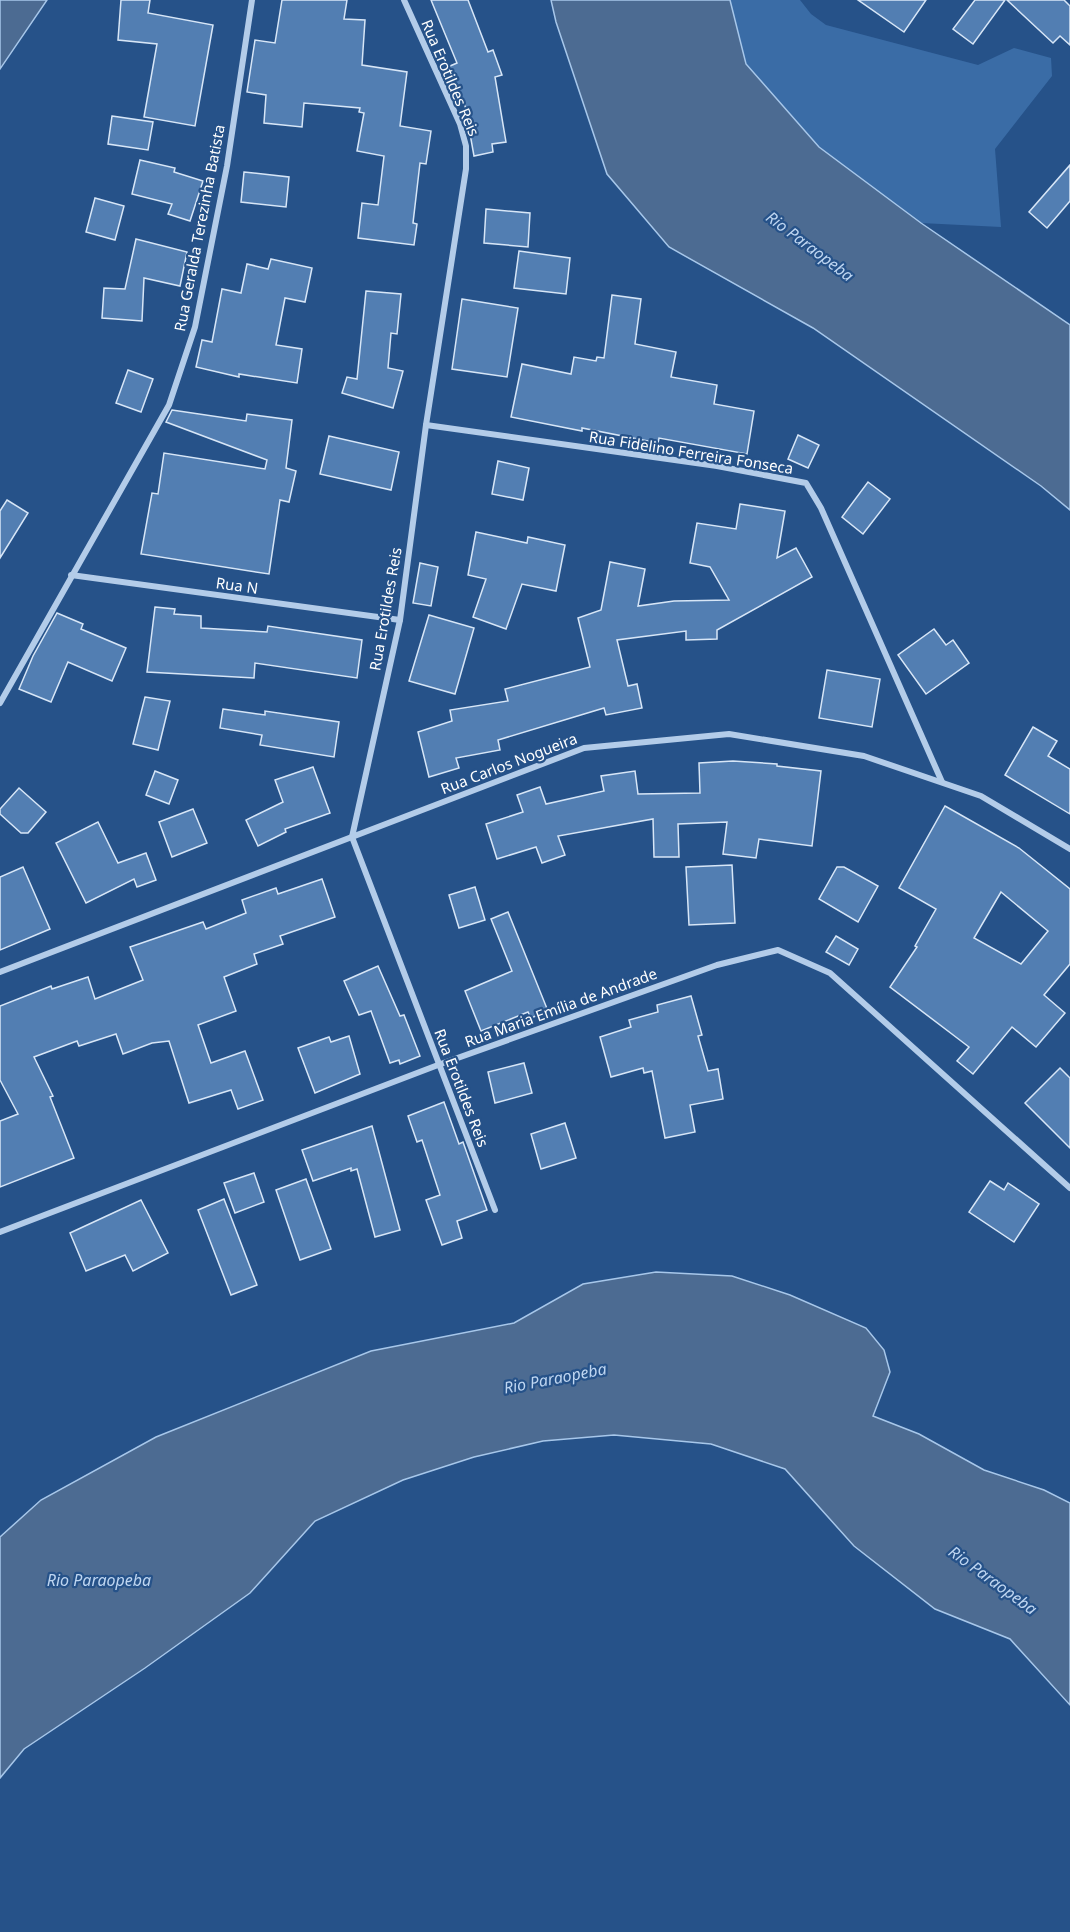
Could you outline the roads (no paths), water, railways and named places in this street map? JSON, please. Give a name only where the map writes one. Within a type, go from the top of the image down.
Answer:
[{"type":"street","name":"Rua Geralda Terezinha Batista","points":[[0,703],[70,575],[169,405],[195,327],[226,166],[252,0]]},
{"type":"street","name":"Rua Erotildes Reis","points":[[404,0],[460,124],[466,146],[466,169],[426,425],[400,620],[352,837],[495,1210]]},
{"type":"street","name":"Rua Fidelino Ferreira Fonseca","points":[[426,425],[717,466],[806,483],[821,508],[942,782]]},
{"type":"street","name":"Rua N","points":[[70,575],[400,620]]},
{"type":"street","name":"Rua Carlos Nogueira","points":[[0,972],[584,748],[729,734],[864,756],[981,796],[1070,849]]},
{"type":"street","name":"Rua Maria Emília de Andrade","points":[[0,1232],[438,1065],[717,965],[778,950],[830,973],[1070,1188]]},
{"type":"water","points":[[0,0],[47,0],[0,69]]},
{"type":"water","name":"Rio Paraopeba","points":[[551,0],[730,0],[746,64],[819,147],[921,223],[1070,325],[1070,510],[1041,486],[813,328],[669,247],[607,174],[556,22]]},
{"type":"water","name":"Rio Paraopeba","points":[[656,1272],[732,1276],[790,1295],[866,1328],[884,1350],[890,1372],[873,1416],[919,1434],[984,1470],[1044,1490],[1070,1503],[1070,1705],[1010,1639],[935,1609],[854,1546],[785,1469],[711,1444],[614,1435],[543,1441],[474,1457],[403,1480],[315,1521],[250,1593],[145,1668],[24,1749],[0,1778],[0,1537],[41,1500],[156,1437],[371,1351],[514,1323],[583,1284]]}]
